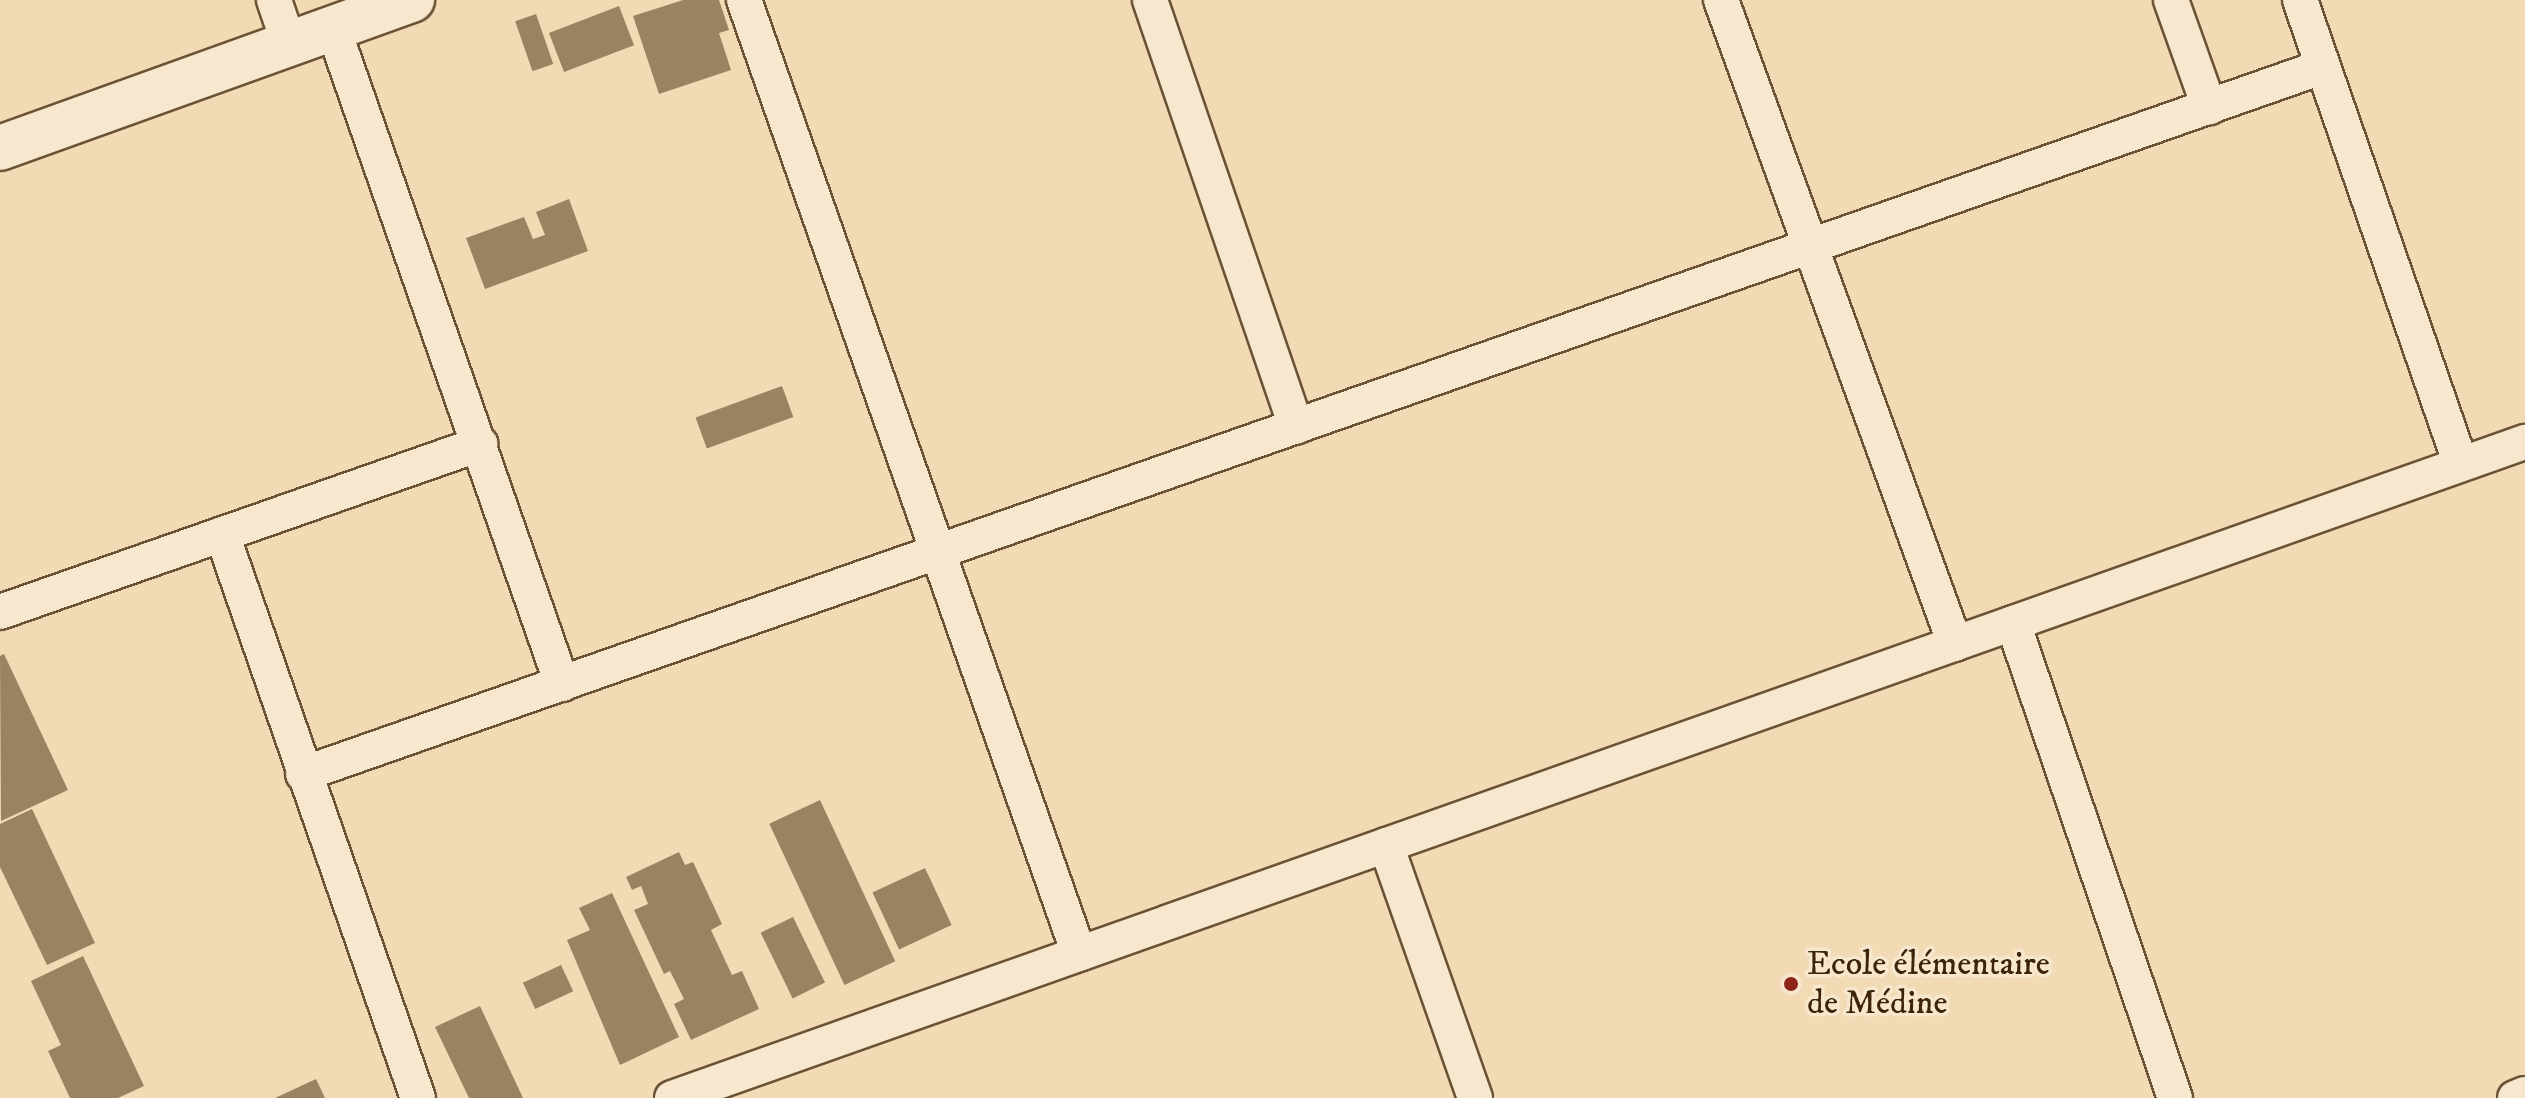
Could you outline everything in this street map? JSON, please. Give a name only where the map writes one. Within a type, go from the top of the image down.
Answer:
[{"type":"main road","points":[[0,148],[412,0]]},
{"type":"street","points":[[274,0],[289,44]]},
{"type":"street","points":[[744,0],[1079,954]]},
{"type":"street","points":[[1150,0],[1296,427]]},
{"type":"street","points":[[1721,0],[1955,644]]},
{"type":"street","points":[[2171,0],[2209,107]]},
{"type":"street","points":[[2300,0],[2461,464]]},
{"type":"street","points":[[333,28],[562,684]]},
{"type":"street","points":[[303,774],[2322,67]]},
{"type":"street","points":[[672,1098],[2525,442]]},
{"type":"street","points":[[0,612],[480,444]]},
{"type":"street","points":[[222,534],[418,1098]]},
{"type":"street","points":[[2013,623],[2175,1098]]},
{"type":"street","points":[[1386,845],[1475,1098]]},
{"type":"street","points":[[2515,1098],[2525,1094]]},
{"type":"building","points":[[683,0],[719,0],[729,30],[719,33],[731,70],[659,94],[633,16]]},
{"type":"building","points":[[619,6],[634,45],[564,72],[549,33]]},
{"type":"building","points":[[536,14],[553,64],[532,71],[515,21]]},
{"type":"building","points":[[569,199],[588,251],[485,289],[466,238],[524,217],[533,239],[545,235],[536,212]]},
{"type":"building","points":[[782,386],[793,417],[707,448],[696,417]]},
{"type":"building","points":[[4,654],[68,790],[1,821],[0,656]]},
{"type":"building","points":[[820,800],[895,961],[844,985],[769,824]]},
{"type":"building","points":[[32,809],[95,943],[47,965],[0,867],[0,824]]},
{"type":"building","points":[[679,852],[685,865],[693,862],[722,924],[711,930],[732,975],[742,971],[759,1009],[691,1040],[674,1004],[684,999],[670,971],[664,974],[634,910],[648,904],[641,886],[632,890],[626,877]]},
{"type":"building","points":[[925,868],[952,925],[899,950],[872,893]]},
{"type":"building","points":[[612,893],[679,1037],[620,1065],[567,940],[590,930],[579,908]]},
{"type":"building","points":[[793,917],[825,983],[793,998],[761,933]]},
{"type":"building","points":[[83,956],[144,1086],[118,1098],[70,1098],[48,1051],[61,1045],[31,981]]},
{"type":"building","points":[[561,965],[573,991],[535,1009],[523,983]]},
{"type":"building","points":[[480,1006],[523,1098],[469,1098],[435,1027]]},
{"type":"building","points":[[316,1079],[325,1098],[275,1098]]},
{"type":"place","name":"Ecole élémentaire de Médine","points":[[1791,984]]}]
